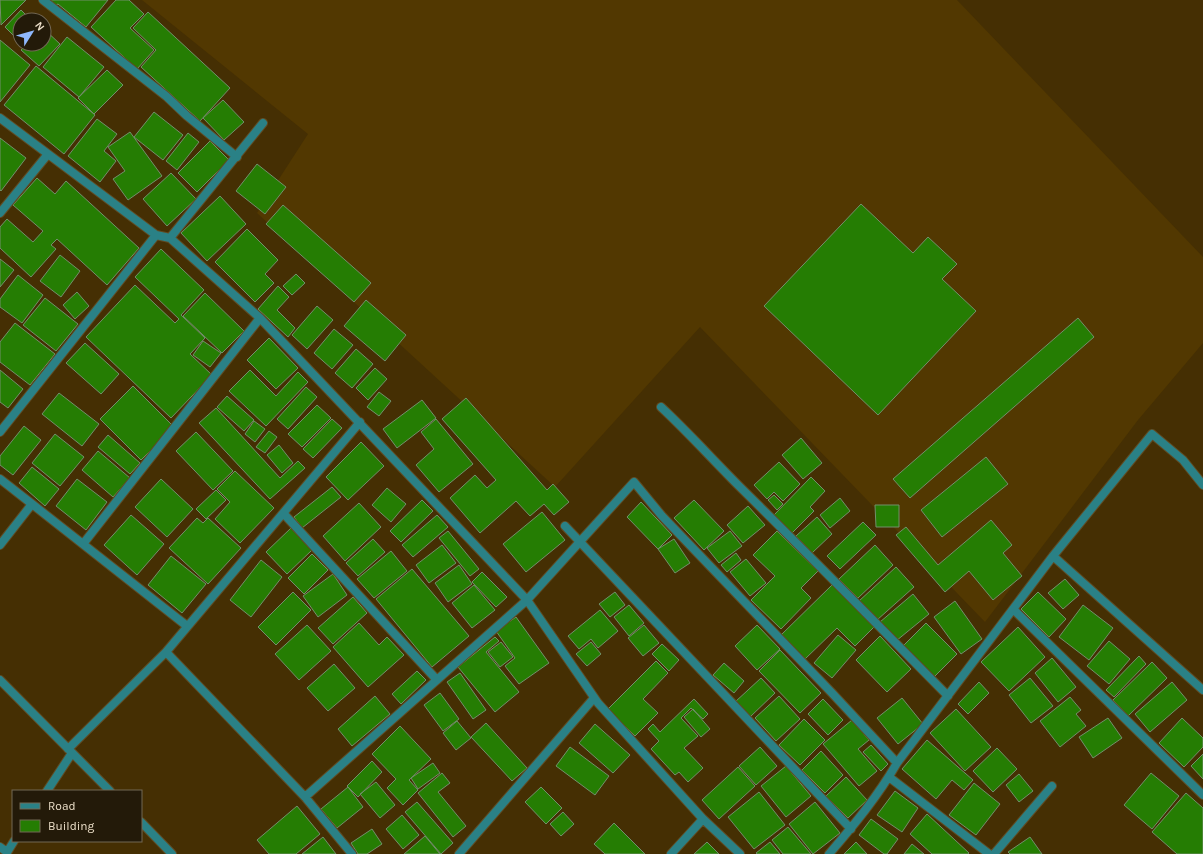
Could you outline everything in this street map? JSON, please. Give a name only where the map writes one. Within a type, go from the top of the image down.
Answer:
[{"type":"street","points":[[43,0],[166,96],[187,116],[237,157]]},
{"type":"street","points":[[0,118],[156,235],[170,238],[260,318],[527,600],[594,698],[703,819],[740,854]]},
{"type":"street","points":[[170,238],[263,124]]},
{"type":"street","points":[[0,213],[48,154]]},
{"type":"street","points":[[0,432],[156,235]]},
{"type":"street","points":[[83,544],[260,318]]},
{"type":"street","points":[[661,407],[693,436],[738,484],[830,575],[948,696]]},
{"type":"street","points":[[48,790],[70,751],[166,652],[284,514],[360,422]]},
{"type":"street","points":[[830,854],[851,829],[889,777],[897,763],[1053,556],[1152,434],[1183,460],[1203,485]]},
{"type":"street","points":[[0,479],[187,626]]},
{"type":"street","points":[[305,797],[527,600],[634,482],[662,516],[897,763]]},
{"type":"street","points":[[0,545],[32,504]]},
{"type":"street","points":[[284,514],[437,680]]},
{"type":"street","points":[[566,526],[851,829]]},
{"type":"street","points":[[1053,556],[1203,690]]},
{"type":"street","points":[[1013,609],[1203,795]]},
{"type":"street","points":[[166,652],[305,797],[352,854]]},
{"type":"street","points":[[0,680],[109,790]]},
{"type":"street","points":[[459,854],[594,698]]},
{"type":"street","points":[[889,777],[989,854]]},
{"type":"street","points":[[994,854],[1052,786]]},
{"type":"street","points":[[671,854],[703,819]]},
{"type":"street","points":[[142,823],[172,854]]},
{"type":"street","points":[[0,847],[6,853],[13,842]]},
{"type":"shaded area","points":[[142,0],[957,0],[1203,257],[1203,343],[1138,420],[985,622],[700,327],[555,487],[257,213],[308,134]]},
{"type":"building","points":[[0,0],[26,0],[14,12],[12,12],[12,14],[1,25]]},
{"type":"building","points":[[50,0],[108,0],[86,27],[58,4],[56,5]]},
{"type":"building","points":[[116,0],[129,0],[144,14],[130,28],[154,50],[137,69],[91,27]]},
{"type":"building","points":[[148,12],[230,88],[200,121],[141,67],[156,50],[133,28]]},
{"type":"building","points":[[12,20],[12,34],[5,27]]},
{"type":"building","points":[[52,36],[60,44],[39,66],[23,52],[52,52]]},
{"type":"building","points":[[67,37],[104,67],[79,97],[43,67]]},
{"type":"building","points":[[0,40],[12,50],[12,52],[14,52],[30,65],[0,102]]},
{"type":"building","points":[[36,66],[95,115],[64,154],[4,105]]},
{"type":"building","points":[[107,70],[123,85],[94,114],[78,98]]},
{"type":"building","points":[[223,100],[244,122],[224,140],[203,118]]},
{"type":"building","points":[[154,112],[183,135],[163,160],[134,137]]},
{"type":"building","points":[[97,119],[117,134],[104,151],[116,161],[100,182],[68,156]]},
{"type":"building","points":[[130,132],[162,176],[128,200],[113,179],[125,171],[108,147]]},
{"type":"building","points":[[188,133],[199,142],[177,170],[166,161]]},
{"type":"building","points":[[0,138],[26,158],[1,191],[0,190]]},
{"type":"building","points":[[210,141],[229,160],[197,192],[178,173]]},
{"type":"building","points":[[257,164],[286,187],[265,214],[236,191]]},
{"type":"building","points":[[171,173],[196,199],[167,226],[143,199]]},
{"type":"building","points":[[37,178],[55,194],[66,181],[139,248],[107,285],[57,239],[51,245],[56,249],[31,277],[0,248],[0,227],[7,219],[33,242],[43,231],[13,205]]},
{"type":"building","points":[[220,196],[246,224],[207,261],[181,233]]},
{"type":"building","points":[[861,204],[913,253],[928,237],[957,264],[942,279],[976,311],[878,415],[764,306]]},
{"type":"building","points":[[283,205],[371,283],[354,302],[266,224]]},
{"type":"building","points":[[247,229],[278,260],[265,274],[274,283],[255,302],[215,262]]},
{"type":"building","points":[[161,249],[204,290],[181,315],[205,338],[190,354],[212,375],[171,418],[86,337],[135,285],[175,323],[179,319],[135,277]]},
{"type":"building","points":[[60,255],[80,271],[61,297],[40,281]]},
{"type":"building","points":[[0,259],[14,270],[0,287]]},
{"type":"building","points":[[296,274],[305,283],[292,295],[283,286]]},
{"type":"building","points":[[18,275],[43,295],[22,323],[0,307],[0,299]]},
{"type":"building","points":[[278,286],[289,297],[277,310],[295,328],[288,337],[258,309]]},
{"type":"building","points":[[77,292],[89,306],[75,319],[63,305]]},
{"type":"building","points":[[205,293],[244,331],[222,353],[183,316]]},
{"type":"building","points":[[45,298],[78,324],[56,351],[23,325]]},
{"type":"building","points":[[366,300],[406,335],[385,361],[344,326]]},
{"type":"building","points":[[317,306],[333,320],[307,349],[292,335]]},
{"type":"building","points":[[1078,318],[1094,337],[910,498],[893,479]]},
{"type":"building","points":[[15,323],[55,354],[30,385],[0,362],[0,342]]},
{"type":"building","points":[[334,329],[353,345],[332,369],[314,353]]},
{"type":"building","points":[[269,338],[298,368],[276,389],[247,360]]},
{"type":"building","points":[[203,341],[221,353],[210,367],[193,355]]},
{"type":"building","points":[[85,343],[119,374],[101,394],[66,363]]},
{"type":"building","points":[[356,349],[373,364],[352,388],[335,373]]},
{"type":"building","points":[[375,368],[387,379],[368,400],[356,388]]},
{"type":"building","points":[[0,370],[23,389],[8,408],[0,402]]},
{"type":"building","points":[[250,370],[276,396],[298,372],[308,382],[266,426],[229,391]]},
{"type":"building","points":[[133,386],[174,427],[141,460],[100,419]]},
{"type":"building","points":[[306,387],[317,397],[288,429],[277,419]]},
{"type":"building","points":[[379,392],[391,401],[379,416],[367,407]]},
{"type":"building","points":[[59,393],[99,424],[82,446],[42,414]]},
{"type":"building","points":[[227,396],[254,420],[244,431],[217,407]]},
{"type":"building","points":[[466,398],[547,490],[553,484],[569,502],[554,515],[544,504],[530,516],[516,501],[480,533],[450,498],[475,475],[487,488],[496,480],[442,419]]},
{"type":"building","points":[[422,400],[436,418],[397,448],[383,429]]},
{"type":"building","points":[[317,405],[331,418],[302,447],[288,434]]},
{"type":"building","points":[[216,408],[280,478],[298,461],[305,468],[270,499],[199,423]]},
{"type":"building","points":[[332,419],[342,428],[313,458],[303,449]]},
{"type":"building","points":[[436,419],[473,464],[439,492],[416,465],[434,449],[421,432]]},
{"type":"building","points":[[254,421],[265,429],[255,442],[245,434]]},
{"type":"building","points":[[24,426],[41,440],[13,475],[0,465],[0,456]]},
{"type":"building","points":[[269,431],[277,437],[265,453],[256,447]]},
{"type":"building","points":[[196,432],[233,471],[213,490],[176,451]]},
{"type":"building","points":[[55,434],[84,457],[60,486],[32,463]]},
{"type":"building","points":[[108,435],[140,463],[130,474],[98,447]]},
{"type":"building","points":[[801,438],[822,463],[803,479],[782,455]]},
{"type":"building","points":[[361,442],[384,466],[348,500],[326,477]]},
{"type":"building","points":[[279,445],[293,463],[282,473],[267,455]]},
{"type":"building","points":[[98,451],[130,478],[113,497],[82,470]]},
{"type":"building","points":[[986,457],[1008,484],[942,537],[921,510]]},
{"type":"building","points":[[779,462],[800,484],[783,501],[774,492],[767,499],[754,485]]},
{"type":"building","points":[[32,467],[59,489],[45,506],[19,483]]},
{"type":"building","points":[[235,471],[274,508],[240,543],[215,519],[230,502],[217,489]]},
{"type":"building","points":[[811,477],[825,491],[810,507],[814,511],[792,533],[774,515]]},
{"type":"building","points":[[77,479],[107,502],[86,530],[56,506]]},
{"type":"building","points":[[161,479],[193,509],[167,537],[135,507]]},
{"type":"building","points":[[332,487],[341,497],[302,528],[294,517]]},
{"type":"building","points":[[387,488],[406,504],[391,522],[372,505]]},
{"type":"building","points":[[216,490],[226,500],[206,519],[196,509]]},
{"type":"building","points":[[774,495],[783,504],[777,510],[768,500]]},
{"type":"building","points":[[840,498],[850,511],[830,528],[820,515]]},
{"type":"building","points":[[422,500],[433,511],[401,542],[390,531]]},
{"type":"building","points":[[694,500],[724,531],[704,550],[674,518]]},
{"type":"building","points":[[641,502],[672,535],[658,549],[627,517]]},
{"type":"building","points":[[359,503],[381,527],[345,561],[323,536]]},
{"type":"building","points":[[875,505],[899,505],[899,527],[876,527]]},
{"type":"building","points":[[748,506],[765,525],[743,543],[727,525]]},
{"type":"building","points":[[542,512],[565,540],[526,572],[503,544]]},
{"type":"building","points":[[131,515],[164,544],[137,575],[104,545]]},
{"type":"building","points":[[437,515],[448,527],[413,557],[402,545]]},
{"type":"building","points":[[817,517],[832,534],[812,553],[796,536]]},
{"type":"building","points":[[197,518],[203,523],[208,518],[241,548],[208,584],[169,548]]},
{"type":"building","points":[[991,520],[1012,545],[1003,553],[1022,576],[993,600],[969,571],[945,592],[896,535],[906,527],[938,565]]},
{"type":"building","points":[[863,522],[876,535],[840,569],[827,556]]},
{"type":"building","points":[[291,528],[312,550],[287,574],[266,552]]},
{"type":"building","points":[[448,531],[479,569],[470,576],[439,538]]},
{"type":"building","points":[[730,531],[742,546],[719,563],[707,548]]},
{"type":"building","points":[[777,531],[818,571],[801,588],[811,598],[781,629],[751,600],[775,576],[753,555]]},
{"type":"building","points":[[373,539],[385,552],[358,576],[346,563]]},
{"type":"building","points":[[674,539],[690,563],[675,573],[658,549]]},
{"type":"building","points":[[442,545],[456,563],[429,583],[416,565]]},
{"type":"building","points":[[875,545],[893,565],[858,598],[839,579]]},
{"type":"building","points":[[391,551],[407,571],[374,598],[357,579]]},
{"type":"building","points":[[736,553],[741,560],[727,572],[721,565]]},
{"type":"building","points":[[312,554],[328,570],[304,594],[288,578]]},
{"type":"building","points":[[171,556],[206,584],[182,613],[148,585]]},
{"type":"building","points":[[746,559],[766,583],[750,596],[730,572]]},
{"type":"building","points":[[261,560],[282,577],[251,617],[230,600]]},
{"type":"building","points":[[459,565],[472,584],[448,602],[435,583]]},
{"type":"building","points":[[896,567],[914,587],[877,620],[859,601]]},
{"type":"building","points":[[412,569],[469,636],[432,667],[376,599]]},
{"type":"building","points":[[482,572],[507,597],[496,607],[472,582]]},
{"type":"building","points":[[333,574],[347,595],[318,617],[303,596]]},
{"type":"building","points":[[1065,579],[1079,595],[1063,609],[1048,593]]},
{"type":"building","points":[[474,585],[495,610],[472,628],[452,603]]},
{"type":"building","points":[[832,585],[874,627],[855,646],[837,628],[804,660],[780,636]]},
{"type":"building","points":[[293,592],[311,610],[276,645],[258,627]]},
{"type":"building","points":[[615,592],[625,605],[610,617],[599,604]]},
{"type":"building","points":[[1038,592],[1066,619],[1049,637],[1021,609]]},
{"type":"building","points":[[913,594],[929,614],[896,641],[880,622]]},
{"type":"building","points":[[353,597],[367,613],[333,644],[318,628]]},
{"type":"building","points":[[955,601],[982,639],[961,654],[934,617]]},
{"type":"building","points":[[629,605],[644,623],[629,636],[614,617]]},
{"type":"building","points":[[1083,605],[1113,628],[1089,660],[1059,637]]},
{"type":"building","points":[[600,610],[618,631],[598,648],[591,639],[579,649],[568,636]]},
{"type":"building","points":[[516,617],[549,663],[519,684],[505,666],[515,658],[496,631]]},
{"type":"building","points":[[359,623],[379,645],[387,637],[404,655],[368,687],[333,647]]},
{"type":"building","points":[[926,623],[957,654],[934,677],[903,646]]},
{"type":"building","points":[[307,625],[331,651],[299,680],[275,654]]},
{"type":"building","points":[[644,625],[659,643],[643,656],[628,638]]},
{"type":"building","points":[[757,625],[780,649],[757,670],[735,646]]},
{"type":"building","points":[[1018,627],[1045,657],[1009,691],[981,662]]},
{"type":"building","points":[[838,635],[856,650],[832,678],[814,663]]},
{"type":"building","points":[[880,636],[911,669],[887,692],[856,660]]},
{"type":"building","points":[[495,637],[499,641],[486,652],[519,692],[495,712],[458,667]]},
{"type":"building","points":[[1109,641],[1130,659],[1109,684],[1087,666]]},
{"type":"building","points":[[501,642],[513,657],[500,667],[488,652]]},
{"type":"building","points":[[591,642],[601,654],[587,666],[576,654]]},
{"type":"building","points":[[662,644],[679,660],[669,671],[652,654]]},
{"type":"building","points":[[780,650],[821,693],[800,713],[759,671]]},
{"type":"building","points":[[1139,656],[1146,664],[1114,697],[1106,690]]},
{"type":"building","points":[[1052,658],[1076,687],[1058,702],[1035,673]]},
{"type":"building","points":[[656,661],[668,673],[643,699],[658,713],[635,736],[608,709]]},
{"type":"building","points":[[1152,662],[1167,678],[1128,716],[1113,700]]},
{"type":"building","points":[[724,663],[744,681],[734,693],[713,675]]},
{"type":"building","points":[[334,664],[355,688],[328,711],[307,688]]},
{"type":"building","points":[[417,671],[426,680],[401,704],[392,694]]},
{"type":"building","points":[[460,673],[486,710],[473,719],[447,682]]},
{"type":"building","points":[[761,678],[775,693],[750,717],[735,702]]},
{"type":"building","points":[[1030,678],[1053,706],[1031,723],[1009,695]]},
{"type":"building","points":[[979,682],[989,693],[968,714],[958,704]]},
{"type":"building","points":[[1172,682],[1187,700],[1150,732],[1135,714]]},
{"type":"building","points":[[440,693],[459,719],[443,731],[424,705]]},
{"type":"building","points":[[375,696],[390,714],[352,746],[338,729]]},
{"type":"building","points":[[779,696],[800,719],[776,741],[755,718]]},
{"type":"building","points":[[1070,697],[1081,710],[1076,714],[1086,726],[1060,747],[1040,721]]},
{"type":"building","points":[[902,698],[923,724],[898,744],[877,718]]},
{"type":"building","points":[[694,699],[708,714],[703,719],[691,708],[681,718],[698,736],[684,748],[703,768],[688,782],[679,772],[675,775],[651,749],[659,741],[648,729],[653,724],[660,732]]},
{"type":"building","points":[[823,699],[843,720],[828,735],[808,714]]},
{"type":"building","points":[[693,709],[710,729],[701,737],[684,717]]},
{"type":"building","points":[[956,709],[991,747],[965,771],[930,733]]},
{"type":"building","points":[[1108,718],[1122,738],[1093,758],[1079,737]]},
{"type":"building","points":[[1182,718],[1203,738],[1203,747],[1184,767],[1159,743]]},
{"type":"building","points":[[804,719],[825,740],[800,765],[779,745]]},
{"type":"building","points":[[852,720],[869,740],[858,749],[877,771],[859,786],[823,744]]},
{"type":"building","points":[[457,721],[471,738],[456,750],[443,733]]},
{"type":"building","points":[[486,723],[527,768],[512,781],[471,737]]},
{"type":"building","points":[[595,724],[630,755],[613,773],[579,743]]},
{"type":"building","points":[[400,726],[431,759],[409,780],[418,790],[403,805],[387,788],[396,779],[372,754]]},
{"type":"building","points":[[927,740],[973,780],[964,790],[952,780],[936,799],[902,769]]},
{"type":"building","points":[[871,745],[888,764],[881,771],[863,752]]},
{"type":"building","points":[[570,747],[609,776],[595,795],[556,766]]},
{"type":"building","points":[[760,747],[777,766],[756,785],[739,766]]},
{"type":"building","points":[[997,748],[1017,769],[993,792],[973,771]]},
{"type":"building","points":[[821,751],[843,775],[825,793],[802,770]]},
{"type":"building","points":[[1203,754],[1203,779],[1191,766]]},
{"type":"building","points":[[372,761],[382,772],[358,797],[347,786]]},
{"type":"building","points":[[433,763],[440,773],[418,789],[411,778]]},
{"type":"building","points":[[786,766],[811,796],[786,817],[761,786]]},
{"type":"building","points":[[738,767],[755,786],[719,819],[702,800]]},
{"type":"building","points":[[442,773],[450,783],[438,792],[466,826],[453,837],[418,793]]},
{"type":"building","points":[[1151,773],[1179,796],[1152,829],[1124,805]]},
{"type":"building","points":[[1019,774],[1033,791],[1019,802],[1006,785]]},
{"type":"building","points":[[846,777],[867,800],[848,818],[826,796]]},
{"type":"building","points":[[376,782],[395,805],[380,818],[360,794]]},
{"type":"building","points":[[974,783],[1000,804],[976,835],[949,815]]},
{"type":"building","points":[[348,787],[363,807],[337,828],[321,809]]},
{"type":"building","points":[[541,787],[562,808],[546,824],[525,802]]},
{"type":"building","points":[[895,791],[918,808],[902,832],[877,815]]},
{"type":"building","points":[[759,792],[785,825],[754,849],[728,817]]},
{"type":"building","points":[[1186,793],[1203,808],[1203,854],[1177,854],[1152,832]]},
{"type":"building","points":[[417,802],[453,843],[441,854],[405,812]]},
{"type":"building","points":[[815,802],[840,833],[813,854],[789,824]]},
{"type":"building","points":[[297,806],[320,834],[296,854],[269,854],[257,840]]},
{"type":"building","points":[[563,812],[574,824],[561,836],[550,824]]},
{"type":"building","points":[[927,814],[969,853],[932,854],[910,834]]},
{"type":"building","points":[[402,815],[419,835],[403,849],[386,829]]},
{"type":"building","points":[[871,819],[898,839],[887,854],[884,854],[859,835]]},
{"type":"building","points":[[614,823],[645,854],[605,854],[594,844]]},
{"type":"building","points":[[788,827],[811,854],[783,854],[772,840]]},
{"type":"building","points":[[372,829],[382,844],[367,854],[358,854],[351,843]]},
{"type":"building","points":[[425,836],[440,854],[404,854]]},
{"type":"building","points":[[323,837],[336,854],[302,854]]},
{"type":"building","points":[[1030,837],[1042,854],[1010,854],[1008,852]]},
{"type":"building","points":[[707,842],[719,854],[694,854]]},
{"type":"building","points":[[770,842],[780,854],[756,853]]},
{"type":"building","points":[[856,842],[867,854],[844,854]]},
{"type":"building","points":[[912,844],[924,854],[904,854]]}]
